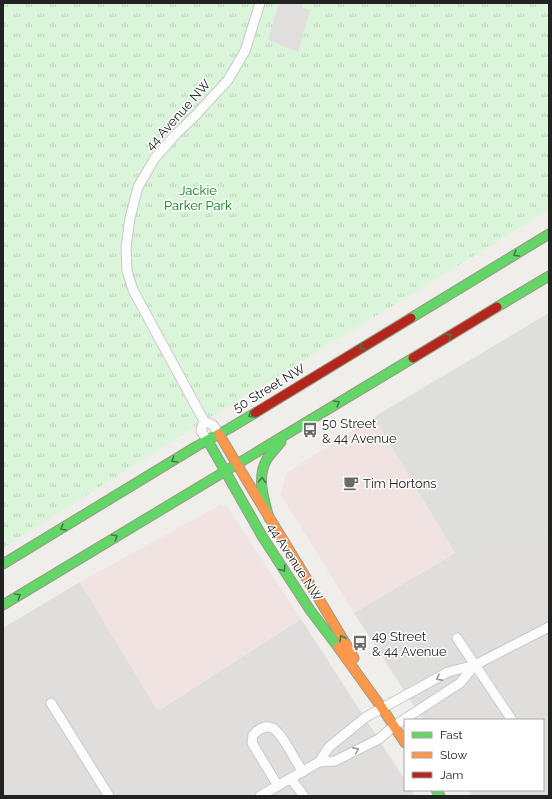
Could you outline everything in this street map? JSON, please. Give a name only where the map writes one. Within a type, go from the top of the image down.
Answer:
[{"type":"main road","name":"50 Street NW","points":[[3,564],[549,234]]},
{"type":"main road","points":[[3,605],[549,276]]},
{"type":"main road","points":[[269,518],[261,486],[262,469],[266,460],[292,431]]},
{"type":"main road","name":"44 Avenue NW","points":[[219,434],[339,632],[382,708]]},
{"type":"main road","name":"44 Avenue NW","points":[[208,441],[262,536],[310,610],[382,708],[404,741]]},
{"type":"street","name":"44 Avenue NW","points":[[219,434],[213,425],[204,421],[132,290],[127,271],[126,246],[130,218],[138,187],[155,158],[228,80],[244,51],[260,3]]},
{"type":"street","name":"44 Avenue NW","points":[[204,421],[201,431],[208,441]]},
{"type":"street","points":[[260,796],[319,762],[329,748],[366,717],[448,672],[475,665],[549,627]]},
{"type":"street","points":[[457,638],[511,719]]},
{"type":"street","points":[[405,719],[460,683],[475,665]]},
{"type":"street","points":[[51,703],[108,796]]},
{"type":"street","points":[[319,762],[335,760],[379,739],[404,719]]},
{"type":"street","points":[[278,786],[252,743],[253,735],[258,729],[265,727],[272,728],[279,733],[303,772]]},
{"type":"street","points":[[291,778],[304,796]]},
{"type":"shaded area","points":[[279,3],[303,3],[302,8],[310,10],[298,52],[268,40]]},
{"type":"shaded area","points":[[549,313],[549,530],[455,553],[374,417]]},
{"type":"shaded area","points":[[374,417],[455,553],[354,613],[281,495],[286,473]]},
{"type":"shaded area","points":[[220,505],[228,508],[301,619],[158,711],[80,582]]},
{"type":"shaded area","points":[[549,530],[549,796],[471,796],[468,791],[544,791],[544,719],[422,719],[354,613],[455,553]]},
{"type":"shaded area","points":[[80,582],[158,711],[301,619],[404,778],[404,791],[412,791],[415,796],[3,796],[3,628]]},
{"type":"green space","name":"Jackie Parker Park","points":[[3,3],[549,3],[549,210],[204,421],[3,548]]},
{"type":"traffic: fast","points":[[411,318],[549,234]]},
{"type":"traffic: fast","points":[[497,307],[549,276]]},
{"type":"traffic: fast","points":[[3,605],[413,358]]},
{"type":"traffic: fast","points":[[3,564],[197,446],[255,413]]},
{"type":"traffic: fast","points":[[208,441],[262,536],[310,610],[338,647]]},
{"type":"traffic: fast","points":[[269,518],[262,488],[262,474],[267,459],[281,442]]},
{"type":"traffic: fast","points":[[437,791],[440,796]]},
{"type":"traffic: slow","points":[[219,434],[354,658]]},
{"type":"traffic: slow","points":[[338,647],[404,741]]},
{"type":"traffic: jam","points":[[413,358],[497,307]]},
{"type":"traffic: jam","points":[[255,413],[411,318]]},
{"type":"place","name":"50 Street & 44 Avenue","points":[[310,430]]},
{"type":"place","name":"Tim Hortons","points":[[351,483]]},
{"type":"place","name":"49 Street & 44 Avenue","points":[[360,643]]}]
